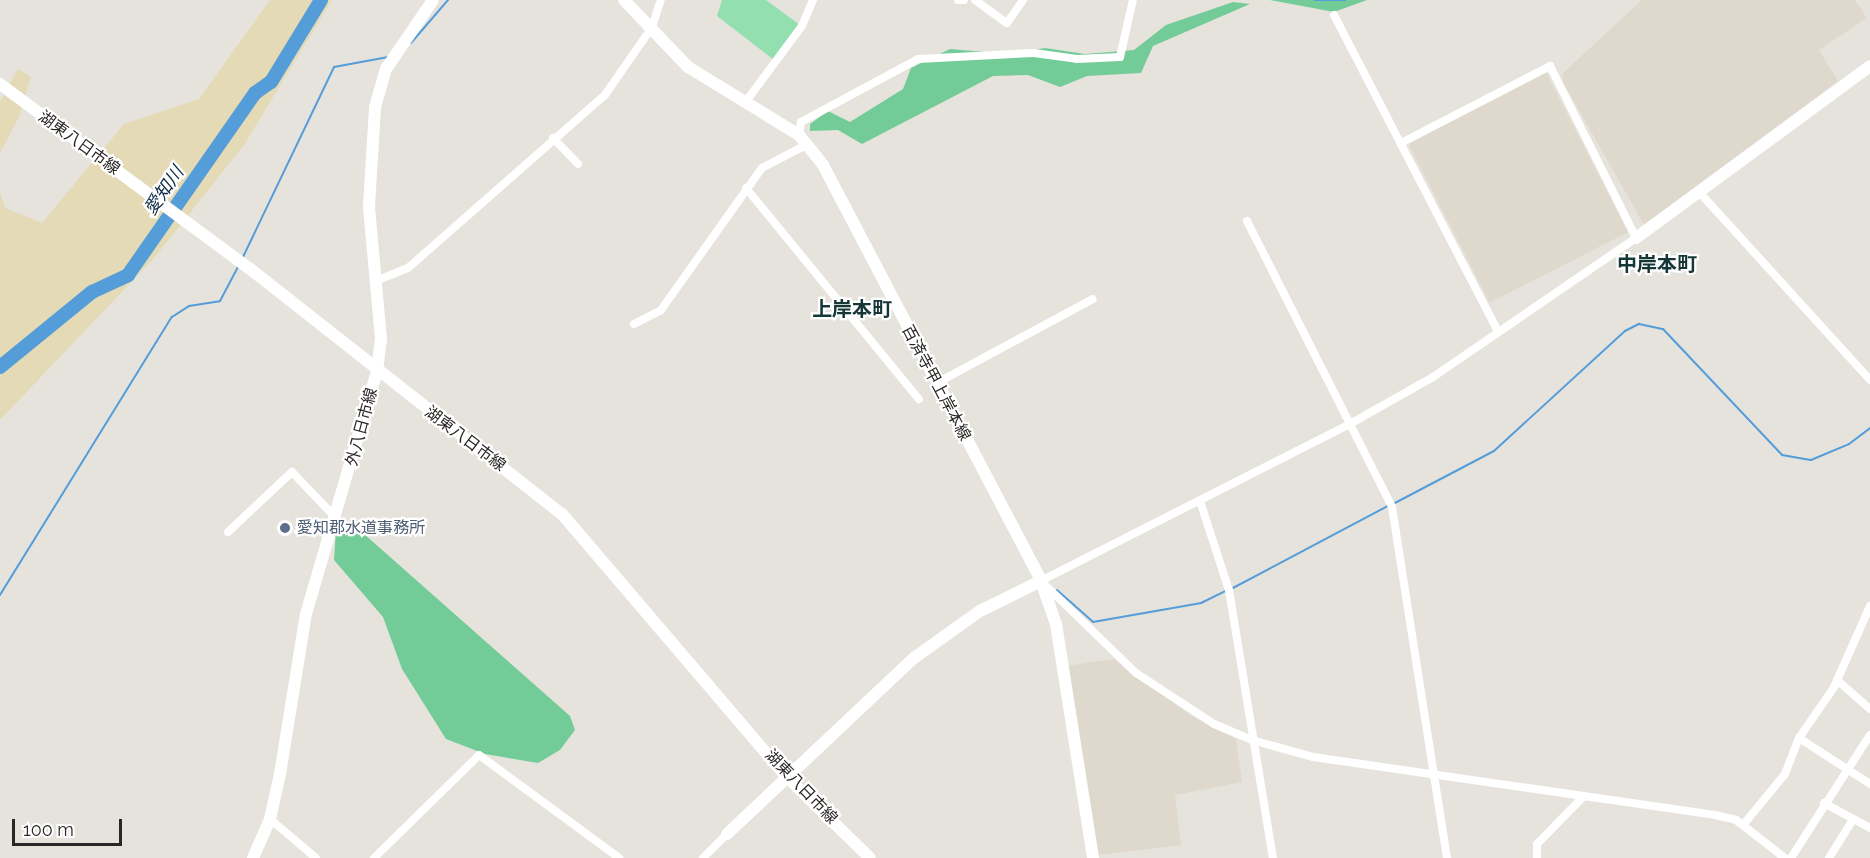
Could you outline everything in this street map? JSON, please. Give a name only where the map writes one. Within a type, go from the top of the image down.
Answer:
[{"type":"main road","name":"外八日市線","points":[[253,858],[270,819],[306,614],[377,371],[378,280],[369,206],[375,107],[387,69],[433,0]]},
{"type":"main road","name":"百済寺甲上岸本線","points":[[624,0],[688,67],[747,100],[803,139],[1041,581],[1056,624],[1093,858]]},
{"type":"main road","points":[[1636,238],[1870,66]]},
{"type":"main road","name":"湖東八日市線","points":[[0,84],[249,268],[377,371],[562,514],[786,776],[870,858]]},
{"type":"main road","points":[[727,834],[786,776],[946,633],[1041,581]]},
{"type":"street","points":[[378,280],[408,267],[605,94],[652,27],[661,0]]},
{"type":"street","points":[[658,11],[669,0]]},
{"type":"street","points":[[747,100],[802,26],[813,0]]},
{"type":"street","points":[[958,0],[964,0]]},
{"type":"street","points":[[975,0],[1007,23],[1023,0]]},
{"type":"street","points":[[634,324],[661,310],[762,168],[803,139],[801,122],[918,59],[1034,53],[1077,59],[1120,57],[1133,0]]},
{"type":"street","points":[[1334,15],[1498,331]]},
{"type":"street","points":[[1401,142],[1550,66],[1636,238],[1498,331],[1350,424],[1041,581],[1136,673],[1214,724],[1252,740],[1313,757],[1715,815],[1743,825],[1785,858]]},
{"type":"street","points":[[553,138],[578,164]]},
{"type":"street","points":[[746,189],[919,399]]},
{"type":"street","points":[[1700,193],[1870,380]]},
{"type":"street","points":[[1247,221],[1392,507],[1447,858]]},
{"type":"street","points":[[935,384],[1093,299]]},
{"type":"street","points":[[228,532],[292,472],[335,517]]},
{"type":"street","points":[[1200,501],[1229,590],[1272,858]]},
{"type":"street","points":[[1743,825],[1777,787],[1799,738],[1837,680],[1870,606]]},
{"type":"street","points":[[1837,680],[1870,709]]},
{"type":"street","points":[[1791,858],[1824,803],[1850,771],[1870,735]]},
{"type":"street","points":[[1799,738],[1870,784]]},
{"type":"street","points":[[374,858],[479,755],[619,858]]},
{"type":"street","points":[[1537,858],[1537,843],[1584,796]]},
{"type":"street","points":[[1824,803],[1852,821],[1870,828]]},
{"type":"street","points":[[270,819],[316,858]]},
{"type":"street","points":[[1829,858],[1852,821]]},
{"type":"street","points":[[702,858],[727,834]]},
{"type":"shaded area","points":[[1642,0],[1855,0],[1867,18],[1819,50],[1838,81],[1644,225],[1563,82],[1563,73]]},
{"type":"shaded area","points":[[1546,72],[1628,232],[1490,303],[1408,142]]},
{"type":"shaded area","points":[[1114,659],[1191,716],[1236,739],[1242,782],[1175,795],[1181,845],[1098,855],[1066,666]]},
{"type":"green space","points":[[722,0],[766,0],[800,25],[774,60],[717,16]]},
{"type":"green space","points":[[1270,0],[1367,0],[1334,12]]},
{"type":"green space","points":[[1233,2],[1250,4],[1153,46],[1141,73],[1087,76],[1060,87],[1028,75],[993,76],[862,144],[838,130],[810,131],[810,124],[828,111],[850,122],[903,89],[911,68],[950,49],[1009,54],[1045,48],[1085,54],[1134,50],[1166,25]]},
{"type":"green space","points":[[355,526],[570,716],[575,730],[560,750],[538,763],[485,754],[446,739],[402,669],[383,617],[334,560],[336,530]]},
{"type":"sand","points":[[270,0],[332,0],[244,145],[155,257],[0,420],[0,192],[5,208],[42,223],[124,124],[199,99]]},
{"type":"sand","points":[[18,69],[31,77],[19,117],[0,153],[0,102]]},
{"type":"waterway","name":"愛知川","points":[[0,367],[92,292],[128,275],[255,93],[271,82],[321,0]]},
{"type":"waterway","points":[[411,43],[448,0]]},
{"type":"waterway","points":[[1315,0],[1345,0]]},
{"type":"waterway","points":[[243,257],[334,67],[388,57]]},
{"type":"waterway","points":[[0,595],[172,317],[189,306],[220,301],[239,265]]},
{"type":"waterway","points":[[1393,504],[1494,451],[1625,331],[1639,324],[1663,329],[1782,455],[1811,460],[1849,444],[1870,428]]},
{"type":"waterway","points":[[1231,589],[1388,506]]},
{"type":"waterway","points":[[1057,590],[1093,622],[1201,603],[1226,591]]},
{"type":"place","name":"愛知郡水道事務所","points":[[285,528]]},
{"type":"district","name":"中岸本町","points":[[1657,264]]},
{"type":"district","name":"上岸本町","points":[[852,309]]}]
